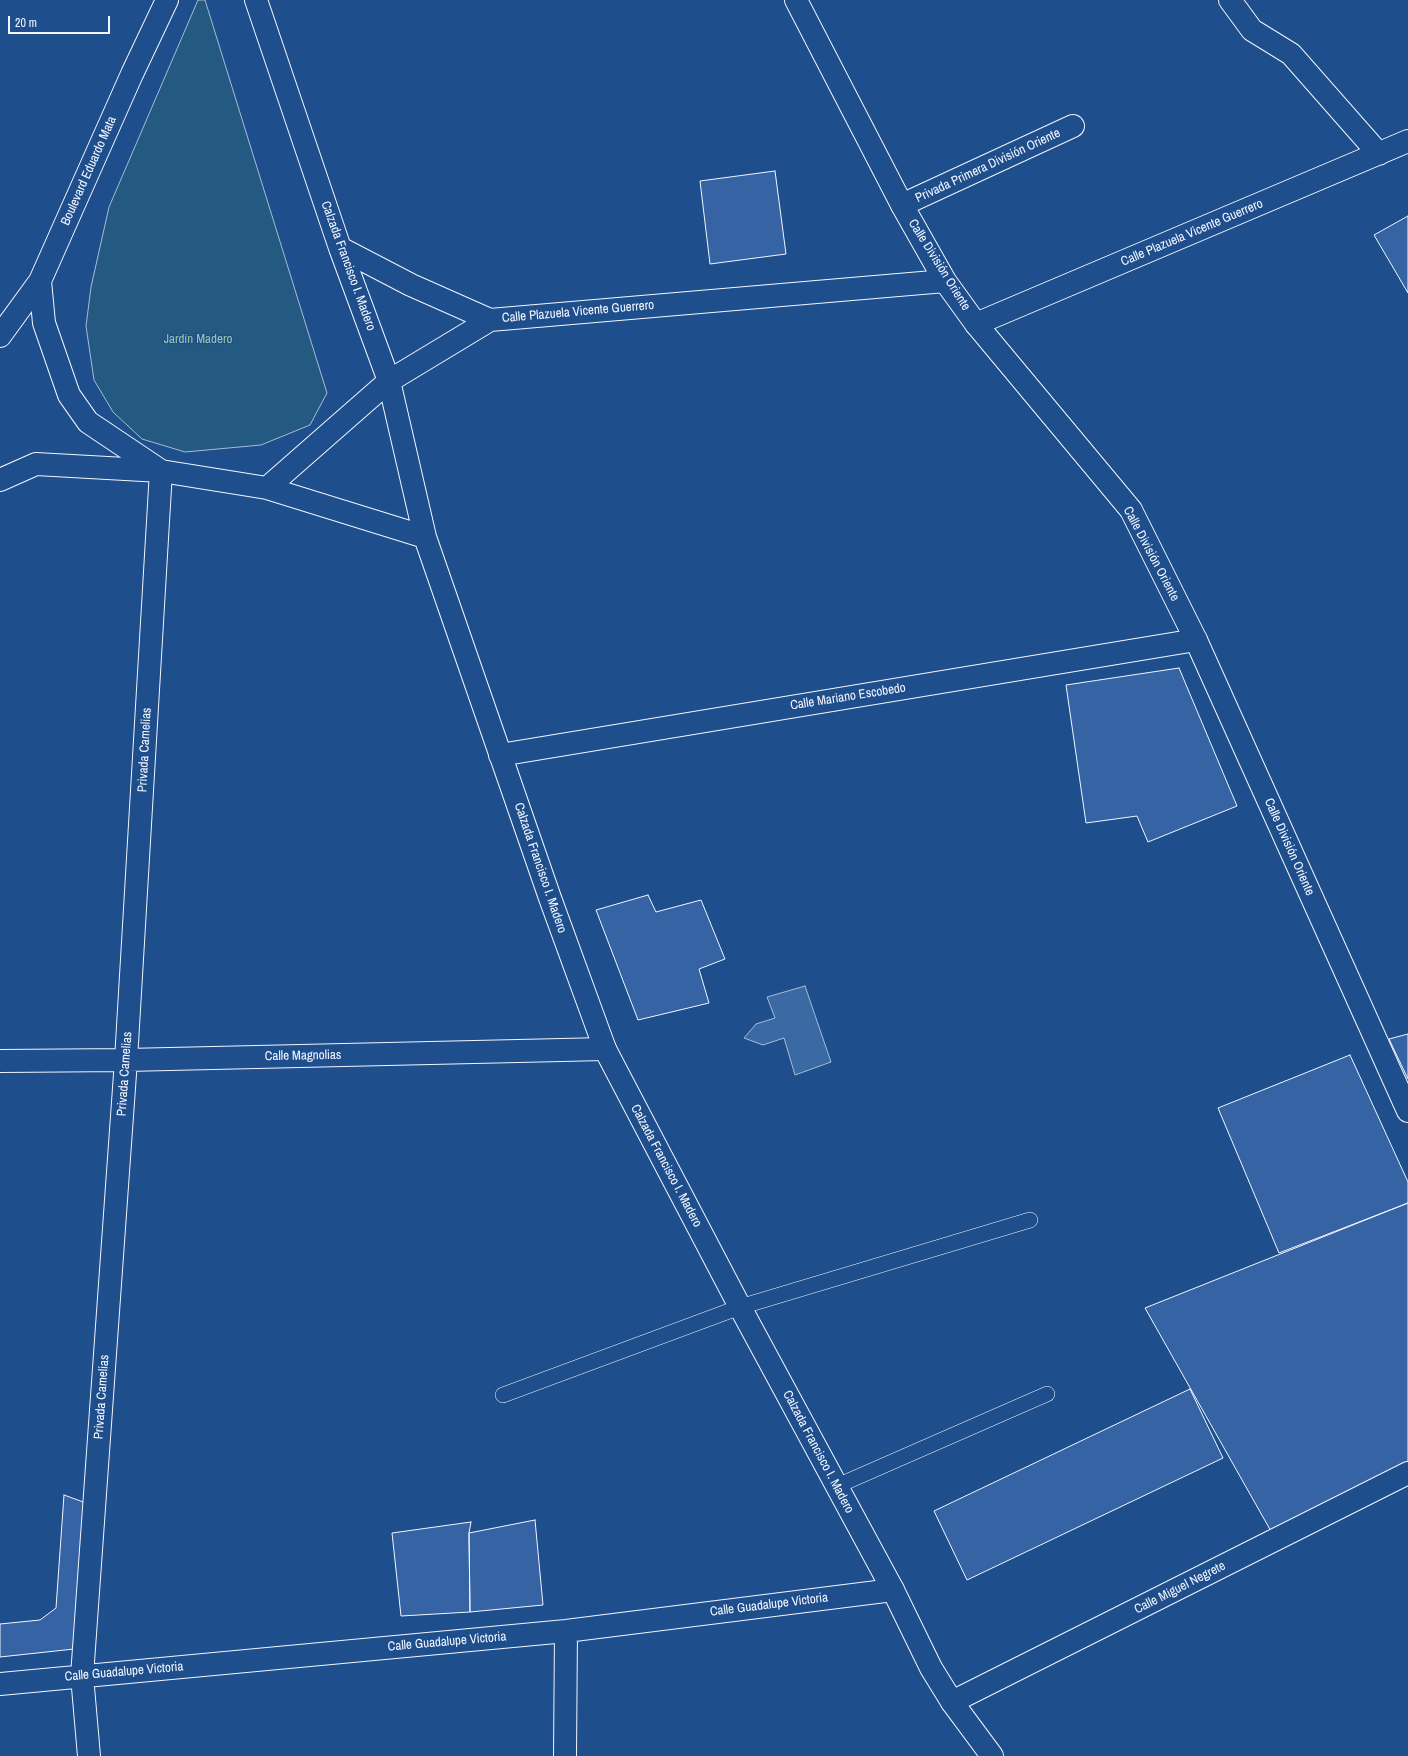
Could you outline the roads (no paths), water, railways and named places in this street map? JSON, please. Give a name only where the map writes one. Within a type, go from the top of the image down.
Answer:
[{"type":"street","name":"Boulevard Eduardo Mata","points":[[0,336],[40,281],[132,74],[168,0]]},
{"type":"street","name":"Calzada Francisco I. Madero","points":[[256,0],[340,248],[389,381],[425,537],[550,898],[605,1049],[740,1307],[893,1590],[931,1668],[952,1702],[992,1756]]},
{"type":"street","name":"Calle División Oriente","points":[[796,0],[902,205],[945,280],[976,324],[1131,510],[1196,640],[1408,1111]]},
{"type":"street","points":[[1230,0],[1252,30],[1291,54],[1379,154]]},
{"type":"street","name":"Privada Primera División Oriente","points":[[902,205],[1073,126]]},
{"type":"street","name":"Calle Plazuela Vicente Guerrero","points":[[976,324],[1408,141]]},
{"type":"street","points":[[340,248],[411,285],[490,320]]},
{"type":"street","name":"Calle Plazuela Vicente Guerrero","points":[[267,488],[389,381],[490,320],[945,280]]},
{"type":"street","points":[[40,281],[44,322],[69,395],[88,422],[161,471]]},
{"type":"street","points":[[0,480],[36,464],[161,471],[267,488],[425,537]]},
{"type":"street","name":"Privada Camelias","points":[[89,1756],[82,1676],[126,1060],[161,471]]},
{"type":"street","name":"Calle Mariano Escobedo","points":[[500,755],[1196,640]]},
{"type":"street","name":"Calle Magnolias","points":[[0,1061],[126,1060],[605,1049]]},
{"type":"street","name":"Calle Miguel Negrete","points":[[952,1702],[1408,1473]]},
{"type":"street","name":"Calle Guadalupe Victoria","points":[[0,1684],[566,1631],[893,1590]]},
{"type":"street","points":[[565,1756],[566,1631]]},
{"type":"lane","points":[[503,1395],[740,1307],[1030,1220]]},
{"type":"lane","points":[[836,1486],[1047,1394]]},
{"type":"park label","name":"Jardín Madero","points":[[198,340]]}]
